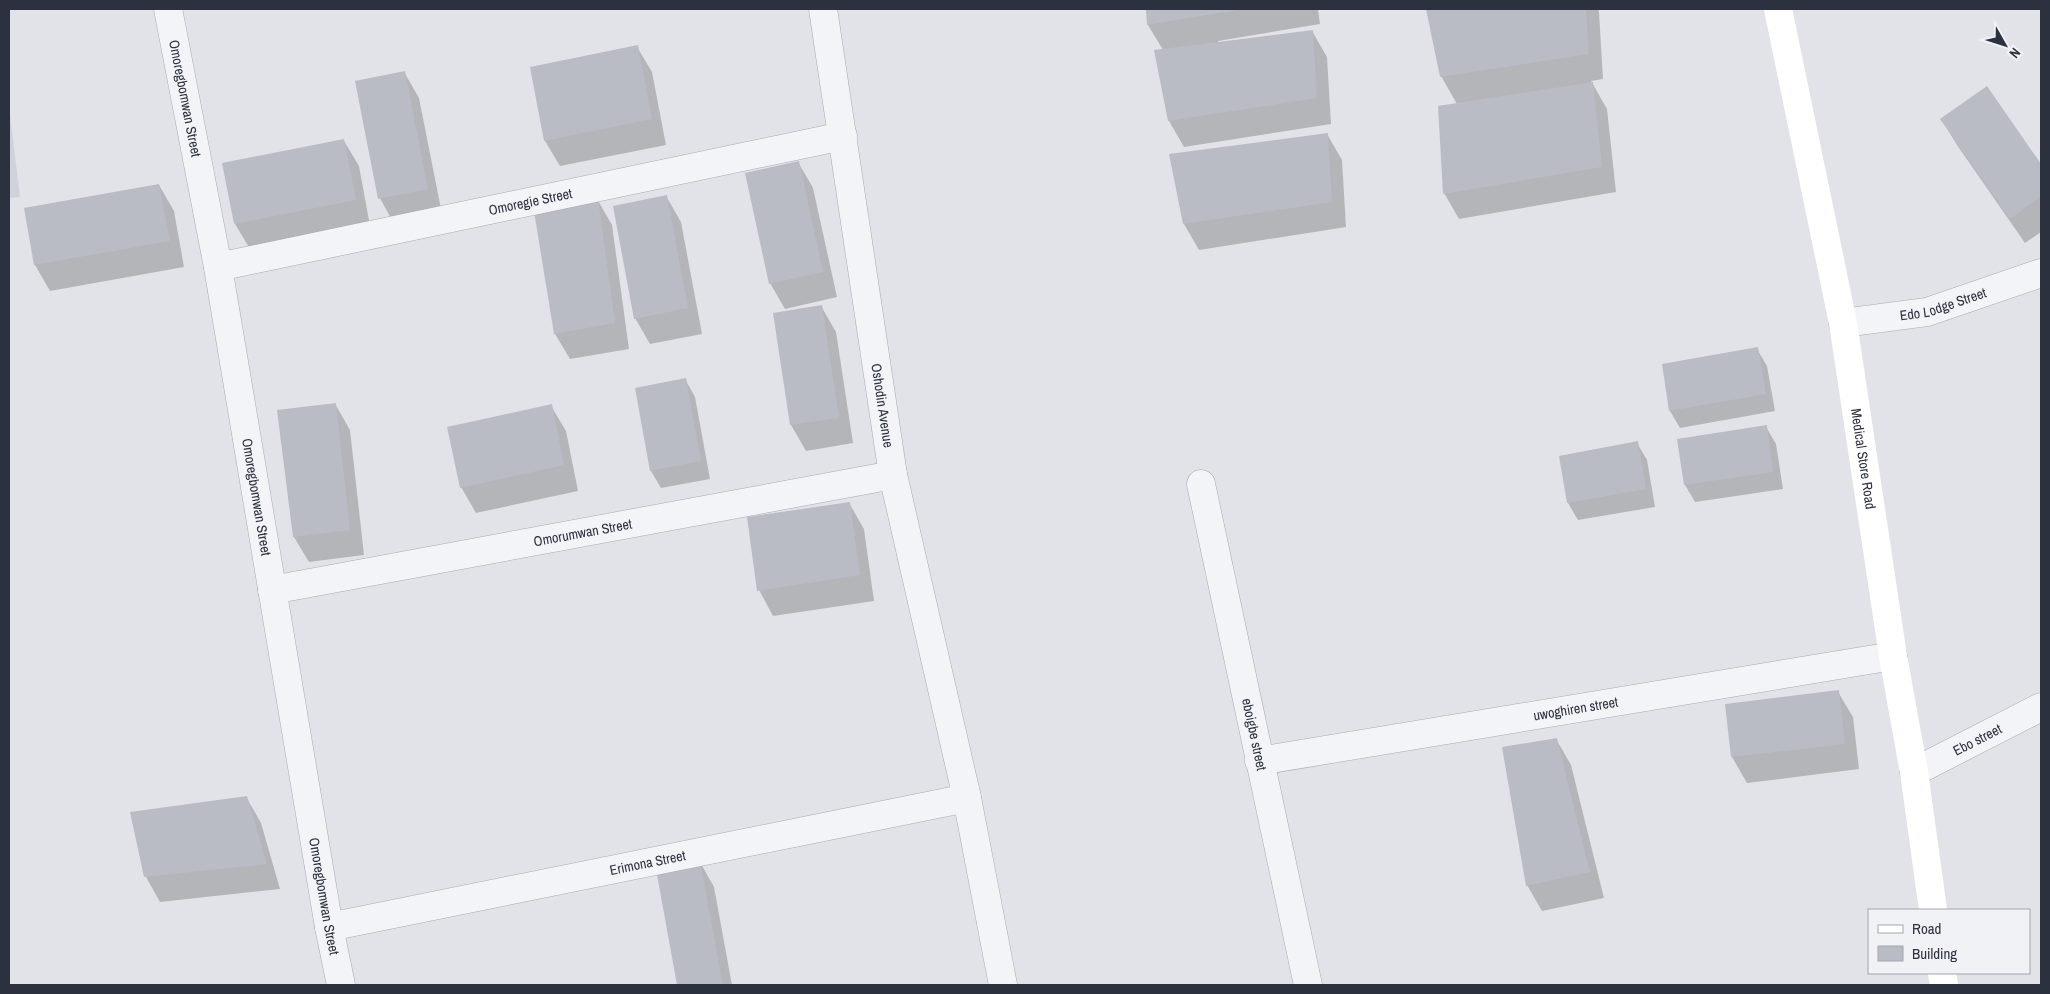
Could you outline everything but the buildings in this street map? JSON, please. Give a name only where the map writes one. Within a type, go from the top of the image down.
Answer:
[{"type":"street","name":"Omoregbomwan Street","points":[[168,9],[218,267],[329,927],[341,985]]},
{"type":"street","name":"Oshodin Avenue","points":[[823,9],[893,475],[967,798],[1003,985]]},
{"type":"street","name":"Medical Store Road","points":[[1778,9],[1843,323],[1894,656],[1914,772],[1933,909]]},
{"type":"street","name":"Omoregie Street","points":[[218,267],[843,136]]},
{"type":"street","name":"Edo Lodge Street","points":[[1843,323],[1927,312],[2041,273]]},
{"type":"street","name":"Omorumwan Street","points":[[272,590],[893,475]]},
{"type":"street","name":"eboigbe street","points":[[1201,484],[1308,985]]},
{"type":"street","name":"uwoghiren street","points":[[1259,761],[1894,656]]},
{"type":"street","name":"Ebo street","points":[[1914,772],[2041,707]]},
{"type":"street","name":"Erimona Street","points":[[329,927],[967,798]]},
{"type":"shaded area","points":[[9,107],[20,197],[9,198]]}]
